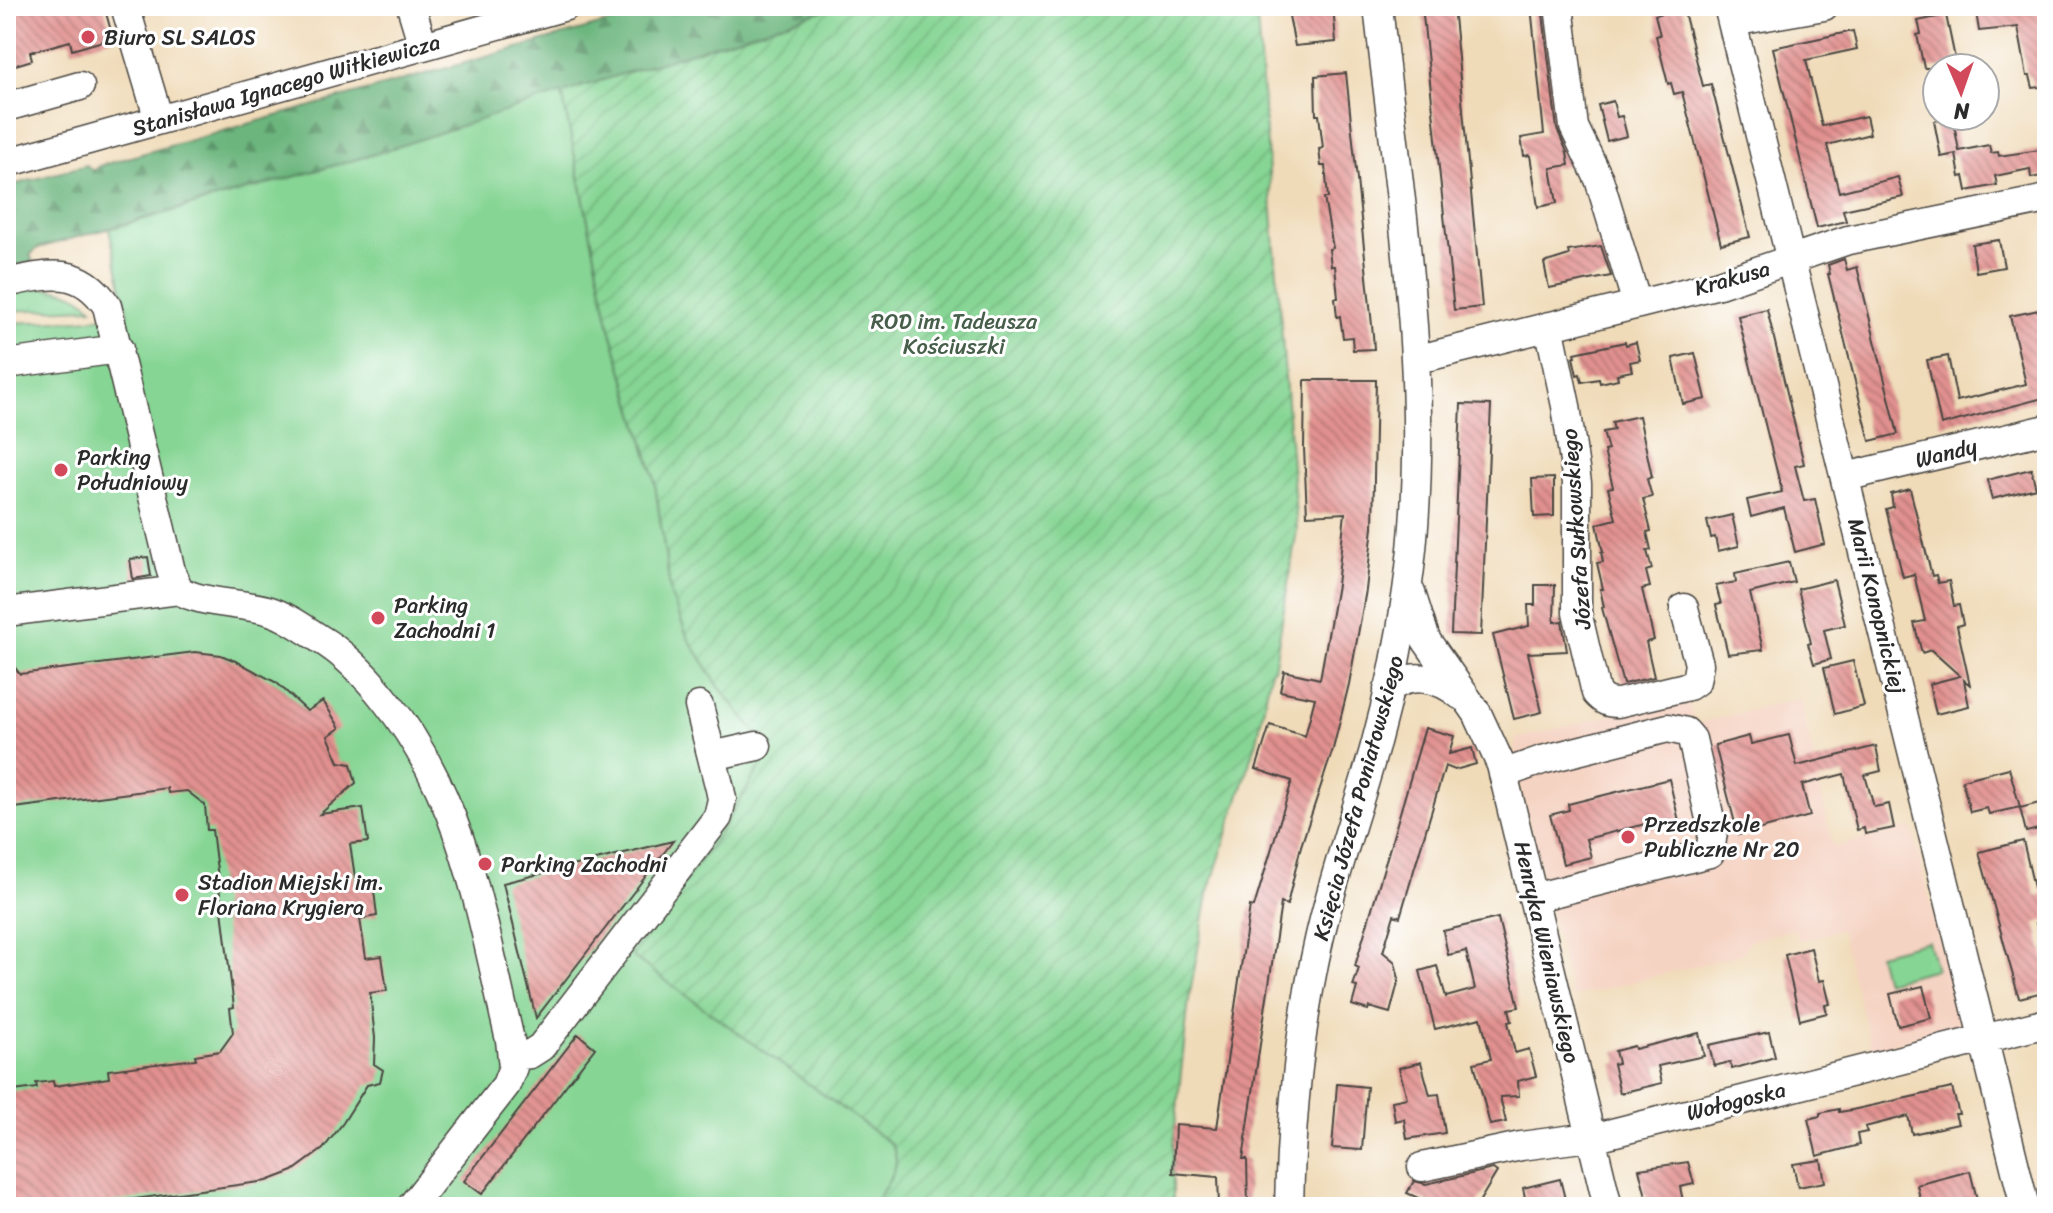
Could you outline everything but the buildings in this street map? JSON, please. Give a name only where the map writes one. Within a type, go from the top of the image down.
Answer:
[{"type":"street","points":[[125,6],[159,120]]},
{"type":"street","points":[[411,6],[423,46]]},
{"type":"street","name":"Stanisława Ignacego Witkiewicza","points":[[6,163],[566,6]]},
{"type":"street","name":"Księcia Józefa Poniatowskiego","points":[[1289,1207],[1293,1106],[1300,1043],[1330,898],[1388,690],[1409,579],[1418,474],[1416,357],[1378,6]]},
{"type":"street","points":[[1559,6],[1574,127],[1599,179],[1637,304]]},
{"type":"street","points":[[1730,14],[1824,6]]},
{"type":"street","name":"Marii Konopnickiej","points":[[1730,14],[2025,1207]]},
{"type":"street","points":[[6,107],[80,86]]},
{"type":"street","name":"Krakusa","points":[[1416,357],[1431,356],[1731,280],[1829,245],[1876,233],[2047,199]]},
{"type":"street","points":[[6,283],[58,275],[78,278],[89,285],[107,306],[171,571],[179,590]]},
{"type":"street","name":"Józefa Sułkowskiego","points":[[1549,326],[1566,406],[1577,483],[1577,612],[1596,693],[1601,699],[1618,703],[1689,686],[1696,681],[1699,664],[1684,608]]},
{"type":"street","points":[[6,364],[119,349]]},
{"type":"street","name":"Wandy","points":[[1845,477],[2047,429]]},
{"type":"street","name":"Henryka Wieniawskiego","points":[[1409,579],[1416,615],[1426,640],[1491,739],[1503,774],[1608,1207]]},
{"type":"street","points":[[6,612],[179,590],[196,598],[235,602],[271,611],[324,641],[373,684],[395,711],[439,782],[455,823],[513,1056],[510,1075],[500,1094],[411,1207]]},
{"type":"street","name":"Henryka Wieniawskiego","points":[[1388,690],[1405,680],[1428,678],[1451,688],[1470,704]]},
{"type":"street","points":[[513,1056],[530,1054],[541,1047],[714,825],[722,799],[699,706]]},
{"type":"street","points":[[1503,774],[1542,760],[1668,728],[1686,732],[1692,739],[1713,832],[1710,853],[1533,898]]},
{"type":"street","points":[[712,756],[757,746]]},
{"type":"street","name":"Wołogoska","points":[[1422,1167],[1521,1146],[1591,1136],[2047,1023]]},
{"type":"shaded area","points":[[1687,696],[1695,724],[1800,698],[1833,847],[1912,827],[1961,1027],[1871,1049],[1841,930],[1799,941],[1794,929],[1749,941],[1742,954],[1572,997],[1513,757],[1516,739]]},
{"type":"green space","points":[[667,6],[838,6],[372,155],[38,248],[30,255],[33,262],[6,268],[6,187],[86,165],[93,171],[99,166]]},
{"type":"green space","name":"ROD im. Tadeusza Kościuszki","points":[[838,6],[1256,6],[1297,530],[1274,669],[1271,670],[1257,741],[1208,894],[1189,999],[1173,1146],[1173,1207],[872,1207],[895,1168],[895,1151],[890,1143],[632,956],[719,834],[765,759],[764,742],[720,688],[688,638],[671,595],[654,477],[610,328],[562,93]]},
{"type":"green space","points":[[562,93],[610,328],[654,477],[671,595],[688,638],[720,688],[764,742],[765,759],[719,834],[633,956],[890,1143],[896,1159],[892,1176],[872,1207],[6,1207],[6,323],[81,320],[128,314],[109,229],[372,155]]},
{"type":"green space","points":[[32,288],[72,294],[92,308],[6,311],[6,293]]},
{"type":"green space","points":[[1928,941],[1936,969],[1885,982],[1878,954]]},
{"type":"place","name":"Biuro SL SALOS","points":[[88,37]]},
{"type":"place","name":"Parking Południowy","points":[[61,470]]},
{"type":"place","name":"Parking Zachodni 1","points":[[378,618]]},
{"type":"place","name":"Przedszkole Publiczne Nr 20","points":[[1628,837]]},
{"type":"place","name":"Parking Zachodni","points":[[485,864]]},
{"type":"place","name":"Stadion Miejski im. Floriana Krygiera","points":[[182,895]]}]
